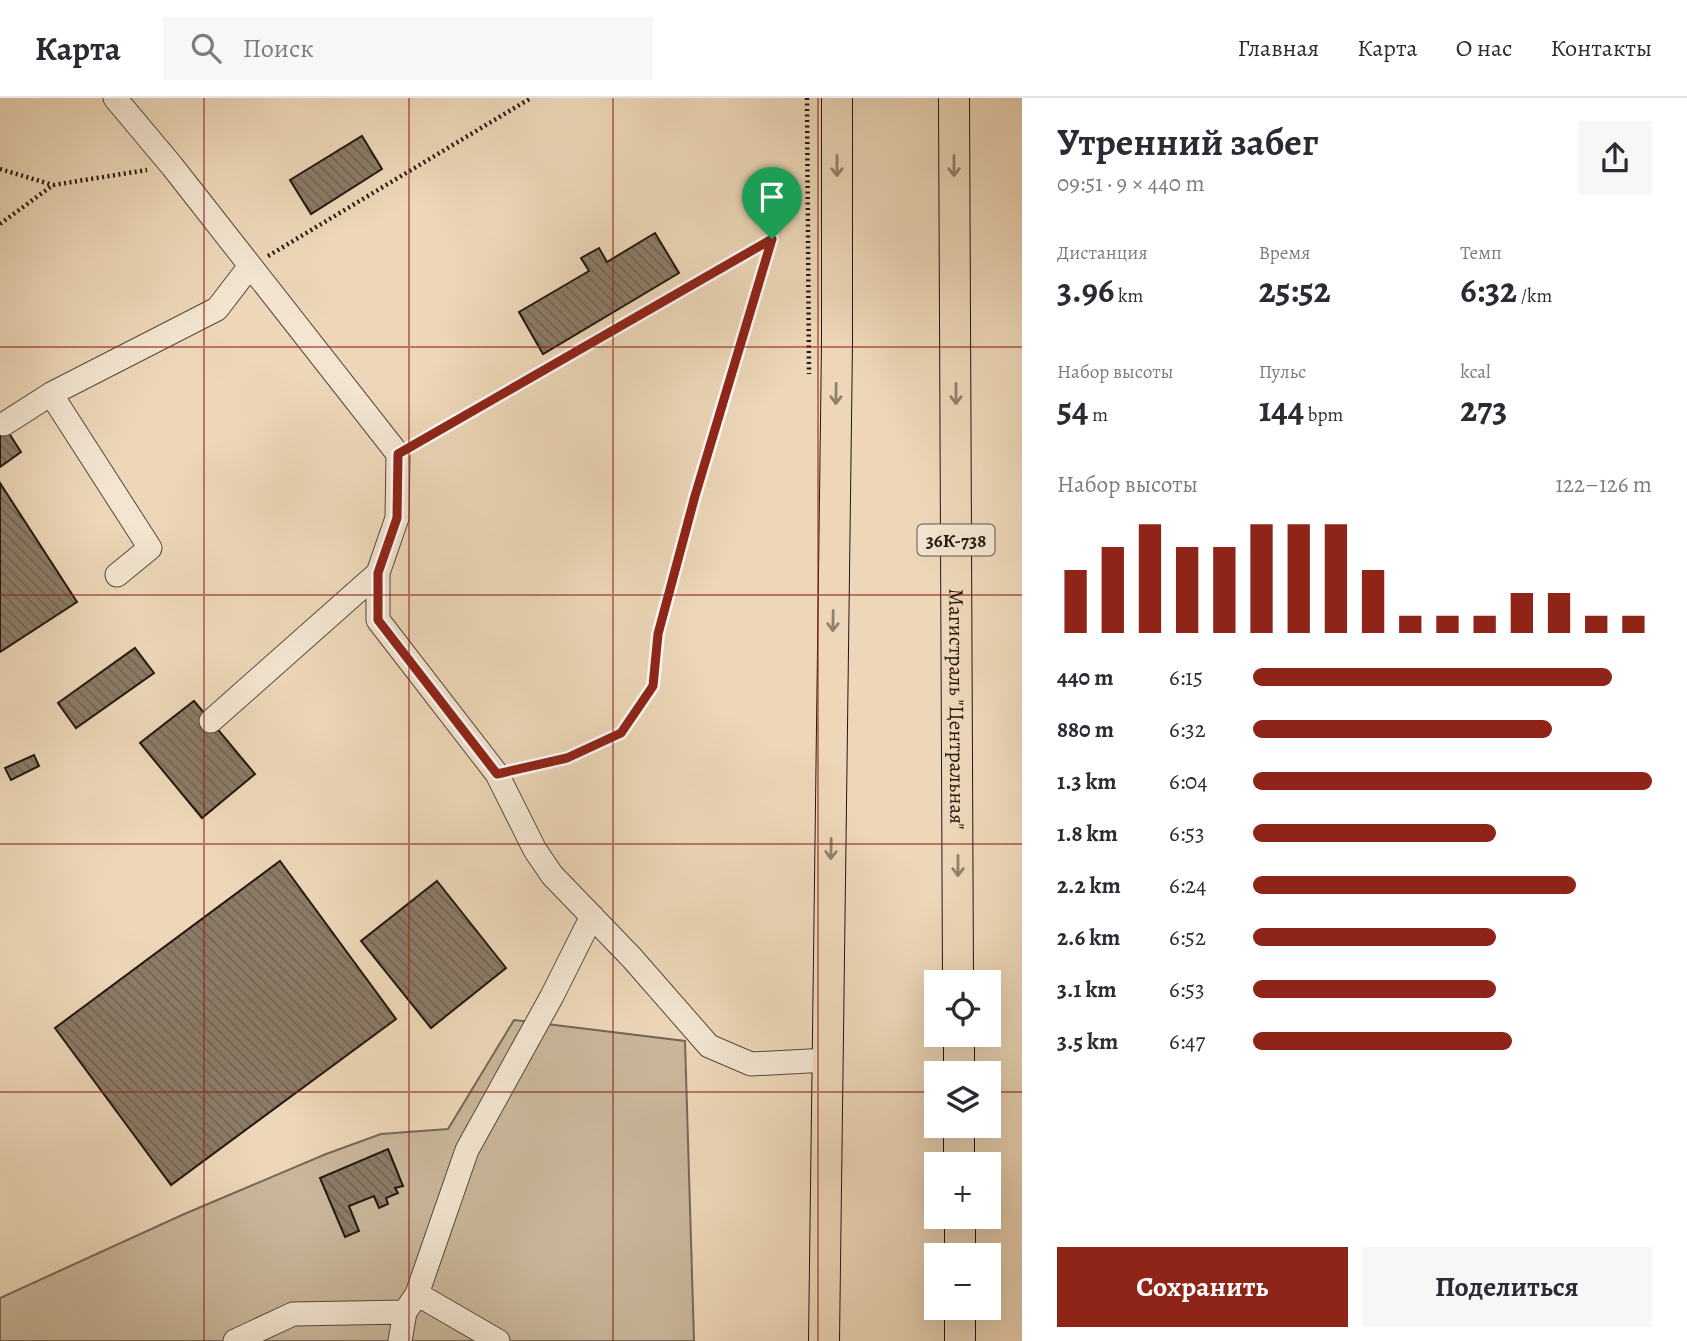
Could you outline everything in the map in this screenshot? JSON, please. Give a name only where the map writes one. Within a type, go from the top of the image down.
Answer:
[{"type":"main road","points":[[824,1341],[837,343],[837,98]]},
{"type":"main road","name":"Магистраль \"Центральная\"","points":[[954,98],[958,970]]},
{"type":"main road","points":[[960,1320],[960,1341]]},
{"type":"street","points":[[115,98],[172,166],[398,454],[397,518],[378,573],[378,620],[497,774],[535,850],[552,875],[632,958],[709,1046],[751,1064],[828,1060]]},
{"type":"street","points":[[4,424],[51,394],[217,309],[250,266]]},
{"type":"street","points":[[51,394],[150,548],[117,575]]},
{"type":"street","points":[[211,721],[378,573]]},
{"type":"street","points":[[400,1341],[411,1303],[467,1150],[552,996],[592,916]]},
{"type":"street","points":[[235,1341],[293,1314],[411,1303],[498,1341]]},
{"type":"path","points":[[250,266],[531,98]]},
{"type":"path","points":[[0,169],[53,185],[172,166]]},
{"type":"path","points":[[0,224],[53,185]]},
{"type":"path","points":[[398,454],[772,239],[695,496],[661,622],[653,686],[621,733],[567,758],[497,774]]},
{"type":"shaded area","points":[[514,1020],[685,1041],[694,1341],[0,1341],[0,1298],[182,1215],[326,1154],[381,1134],[448,1129]]},
{"type":"building","points":[[362,136],[382,169],[311,214],[290,180]]},
{"type":"building","points":[[655,233],[679,273],[543,354],[519,312],[589,271],[581,258],[599,248],[607,262]]},
{"type":"building","points":[[5,427],[21,452],[0,467],[0,431]]},
{"type":"building","points":[[0,483],[77,602],[0,652]]},
{"type":"building","points":[[135,648],[154,673],[76,728],[58,703]]},
{"type":"building","points":[[194,701],[255,774],[202,818],[140,743]]},
{"type":"building","points":[[34,755],[39,766],[11,780],[5,768]]},
{"type":"building","points":[[280,861],[396,1019],[171,1185],[55,1028]]},
{"type":"building","points":[[437,881],[506,968],[431,1028],[361,941]]},
{"type":"building","points":[[388,1149],[403,1186],[395,1188],[398,1193],[386,1198],[388,1204],[379,1208],[374,1196],[349,1206],[359,1231],[345,1237],[320,1178]]},
{"type":"route","points":[[772,239],[695,496],[658,634],[653,686],[621,733],[567,758],[497,774],[378,620],[378,573],[397,518],[398,454],[772,239]]}]
